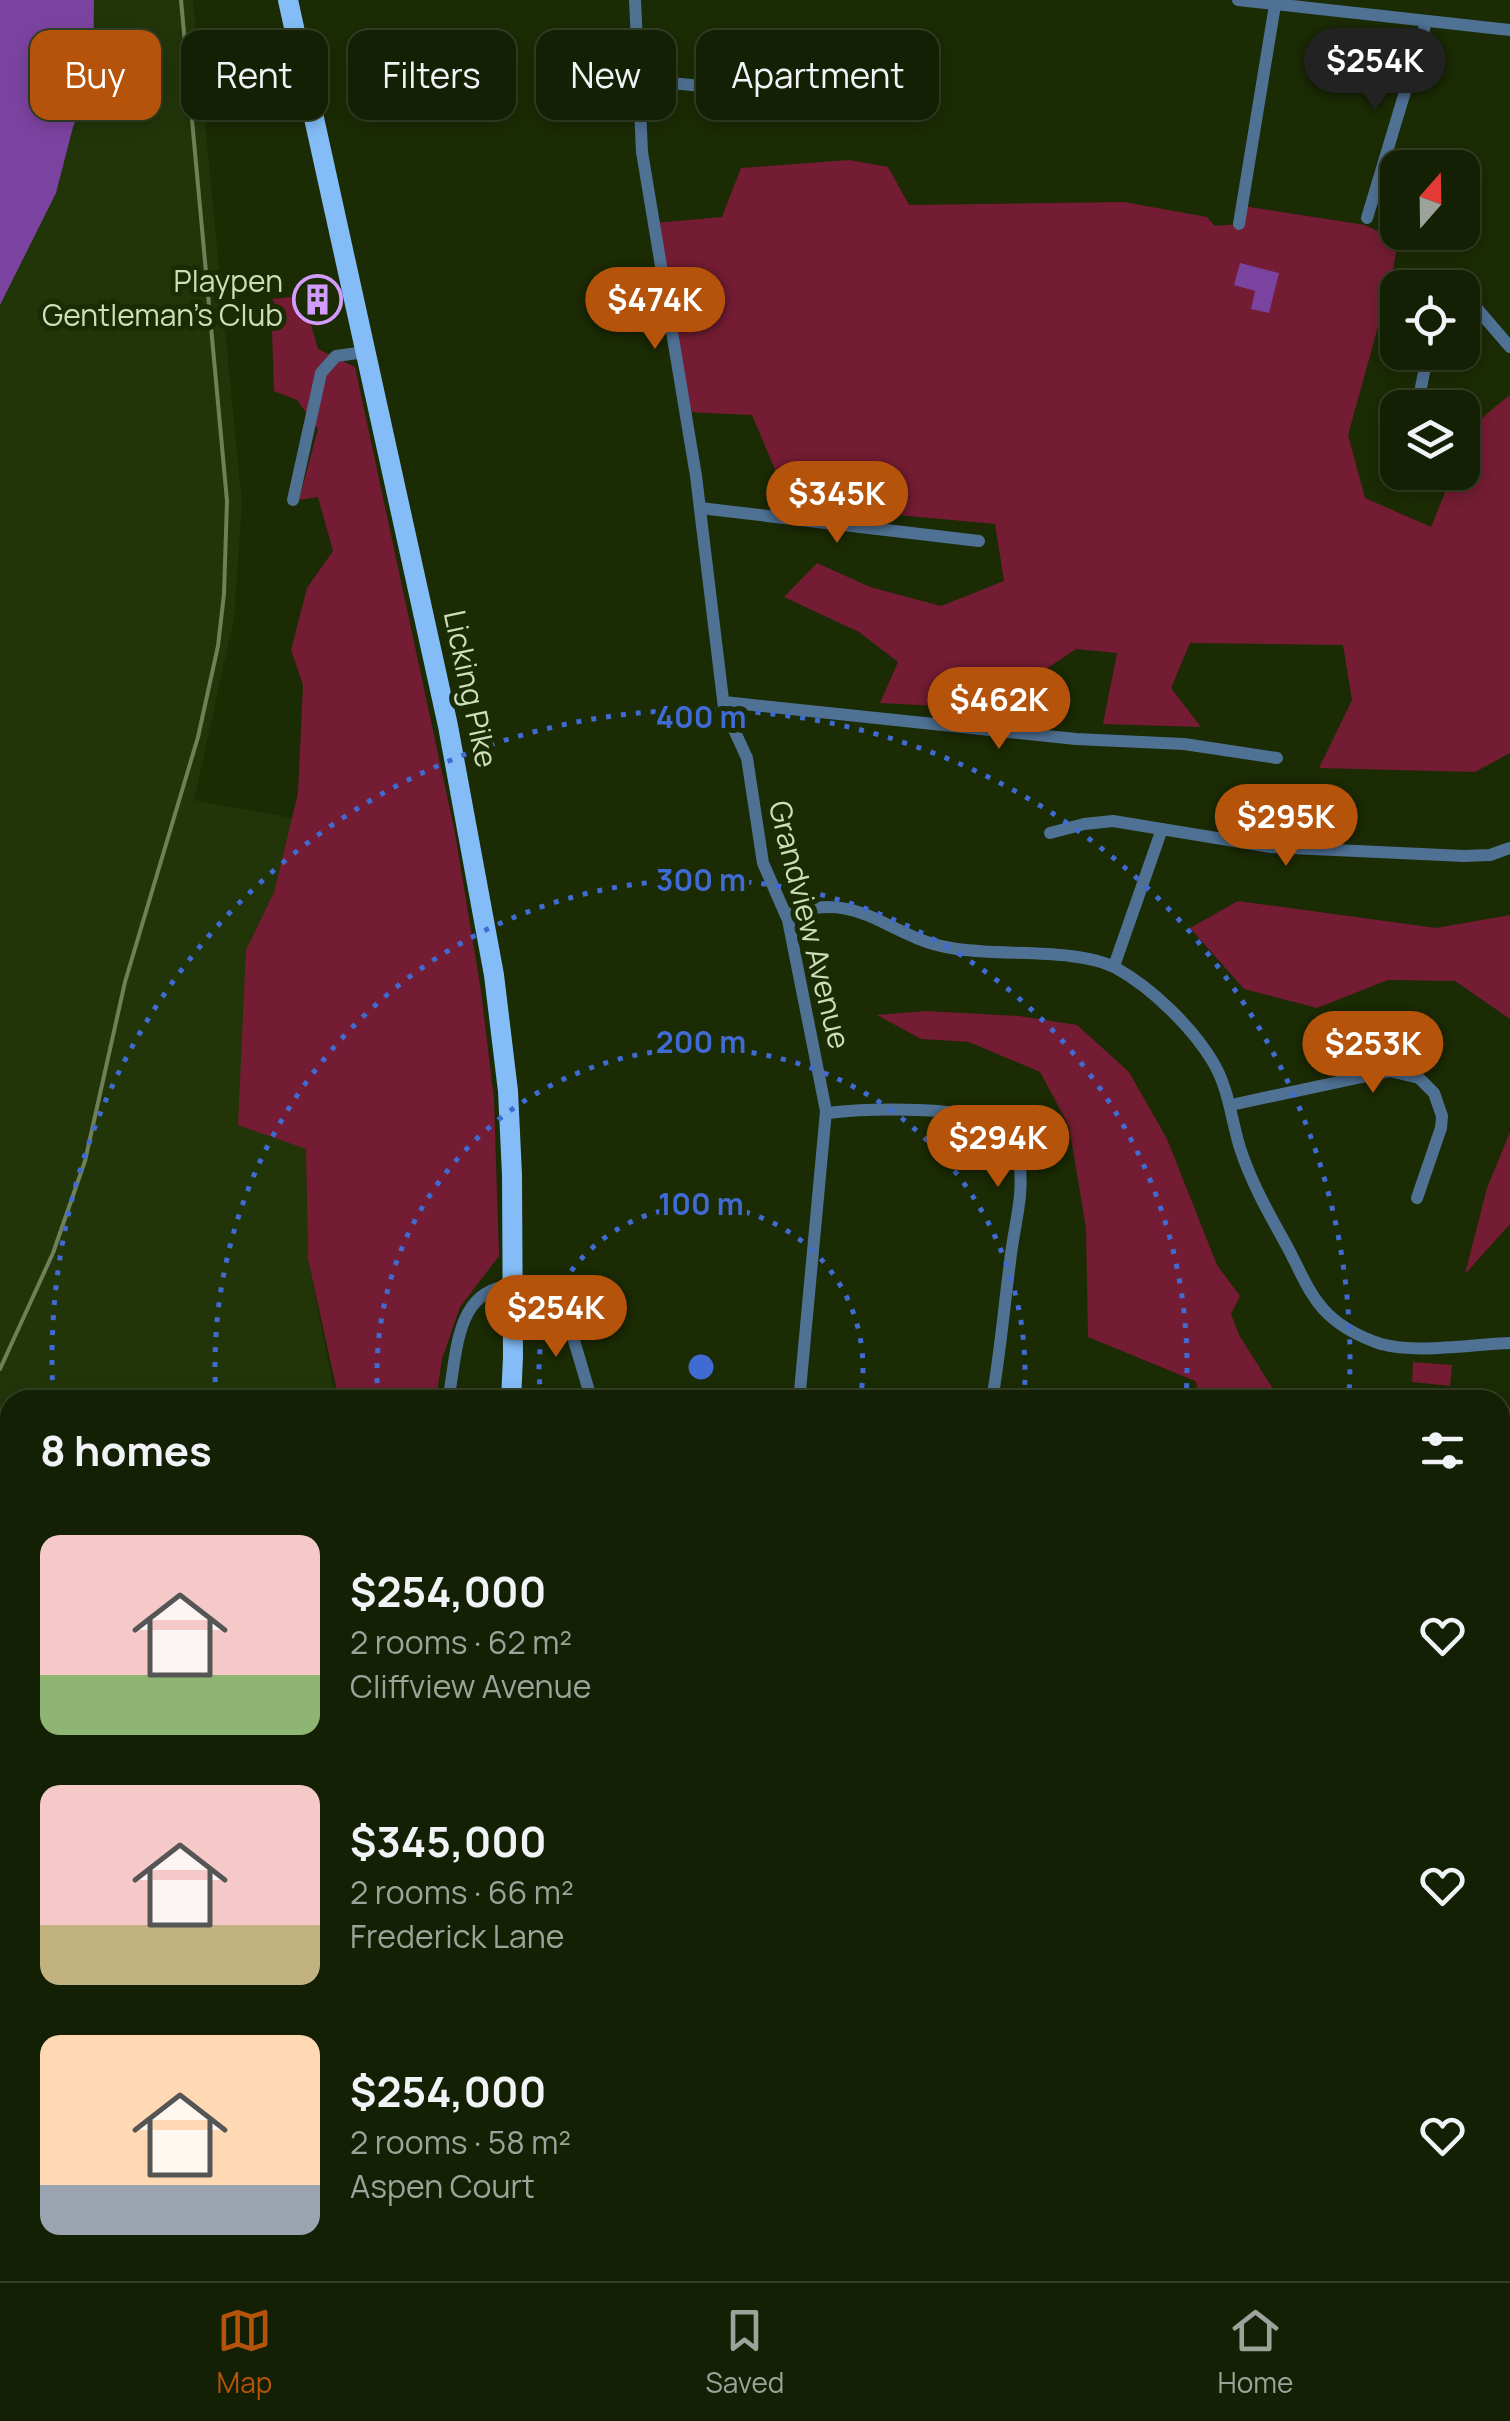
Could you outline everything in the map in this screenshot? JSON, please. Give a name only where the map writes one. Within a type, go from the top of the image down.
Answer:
[{"type":"main road","name":"Licking Pike","points":[[288,0],[448,726],[494,974],[508,1091],[512,1390]]},
{"type":"street","name":"Grandview Avenue","points":[[635,0],[636,30]]},
{"type":"street","points":[[1238,0],[1510,30]]},
{"type":"street","points":[[1240,224],[1275,5]]},
{"type":"street","points":[[1367,218],[1426,22]]},
{"type":"street","name":"Grandview Avenue","points":[[640,120],[642,152],[700,508],[726,716],[747,758],[763,864],[786,914],[827,1114],[800,1390]]},
{"type":"street","points":[[1480,309],[1510,347]]},
{"type":"street","points":[[293,500],[320,373],[336,356],[366,352]]},
{"type":"street","points":[[700,508],[980,541]]},
{"type":"street","points":[[724,702],[1076,739],[1184,744],[1277,758]]},
{"type":"street","points":[[1050,833],[1113,821],[1306,850],[1464,856],[1510,848]]},
{"type":"street","points":[[1114,966],[1162,828]]},
{"type":"street","points":[[786,914],[807,907],[840,906],[942,946],[1068,956],[1114,966],[1167,1008],[1202,1047],[1219,1074],[1256,1188],[1311,1292],[1329,1315],[1382,1344],[1510,1344]]},
{"type":"street","points":[[1231,1105],[1390,1071],[1419,1078],[1438,1101],[1442,1116],[1417,1198]]},
{"type":"street","points":[[827,1114],[914,1111],[978,1116],[1000,1126],[1013,1142],[1019,1163],[1020,1192],[994,1390]]},
{"type":"street","points":[[450,1390],[470,1305],[482,1293],[511,1285],[542,1289],[560,1307],[589,1390]]},
{"type":"shaded area","points":[[0,0],[94,0],[94,30],[30,30],[30,120],[76,120],[56,193],[0,305]]},
{"type":"shaded area","points":[[94,0],[193,0],[196,30],[181,30],[181,120],[205,120],[242,503],[234,619],[194,800],[292,818],[274,892],[246,950],[306,1148],[308,1259],[334,1390],[0,1390],[0,305],[56,193],[76,120],[161,120],[161,30],[94,30]]},
{"type":"shaded area","points":[[849,160],[888,167],[909,205],[1124,202],[1207,217],[1215,226],[1239,224],[1243,206],[1365,225],[1380,232],[1380,250],[1396,250],[1393,270],[1380,270],[1380,320],[1348,435],[1365,498],[1431,527],[1446,490],[1480,490],[1480,421],[1510,395],[1510,753],[1475,772],[1319,768],[1352,700],[1343,645],[1190,643],[1171,688],[1201,727],[1103,724],[1117,653],[1076,649],[1036,676],[975,708],[880,703],[898,662],[859,632],[784,597],[817,563],[870,587],[941,606],[1004,581],[995,524],[790,505],[752,415],[686,412],[655,223],[722,217],[741,168]]},
{"type":"shaded area","points":[[1240,263],[1279,273],[1269,313],[1251,309],[1255,291],[1234,285]]},
{"type":"shaded area","points":[[303,296],[318,349],[355,367],[455,833],[481,991],[494,1099],[499,1256],[460,1307],[442,1359],[437,1390],[337,1390],[308,1259],[306,1149],[238,1125],[246,950],[274,892],[298,793],[303,685],[291,650],[307,588],[333,551],[318,497],[299,500],[318,429],[297,400],[274,391],[271,299]]},
{"type":"shaded area","points":[[1238,901],[1436,928],[1510,915],[1510,1019],[1455,981],[1388,980],[1317,1008],[1244,989],[1190,928]]},
{"type":"shaded area","points":[[926,1011],[1019,1016],[1077,1025],[1129,1072],[1167,1139],[1217,1265],[1240,1296],[1231,1314],[1239,1335],[1274,1390],[1198,1390],[1195,1381],[1088,1337],[1086,1228],[1069,1126],[1040,1072],[969,1042],[921,1039],[877,1015]]},
{"type":"shaded area","points":[[1510,1132],[1510,1224],[1465,1274],[1487,1188]]},
{"type":"shaded area","points":[[1413,1362],[1452,1365],[1450,1386],[1412,1382]]},
{"type":"railway","points":[[0,1369],[53,1253],[85,1161],[125,982],[198,737],[218,646],[227,501],[181,0]]},
{"type":"place","name":"Playpen Gentleman's Club","points":[[318,299]]}]
